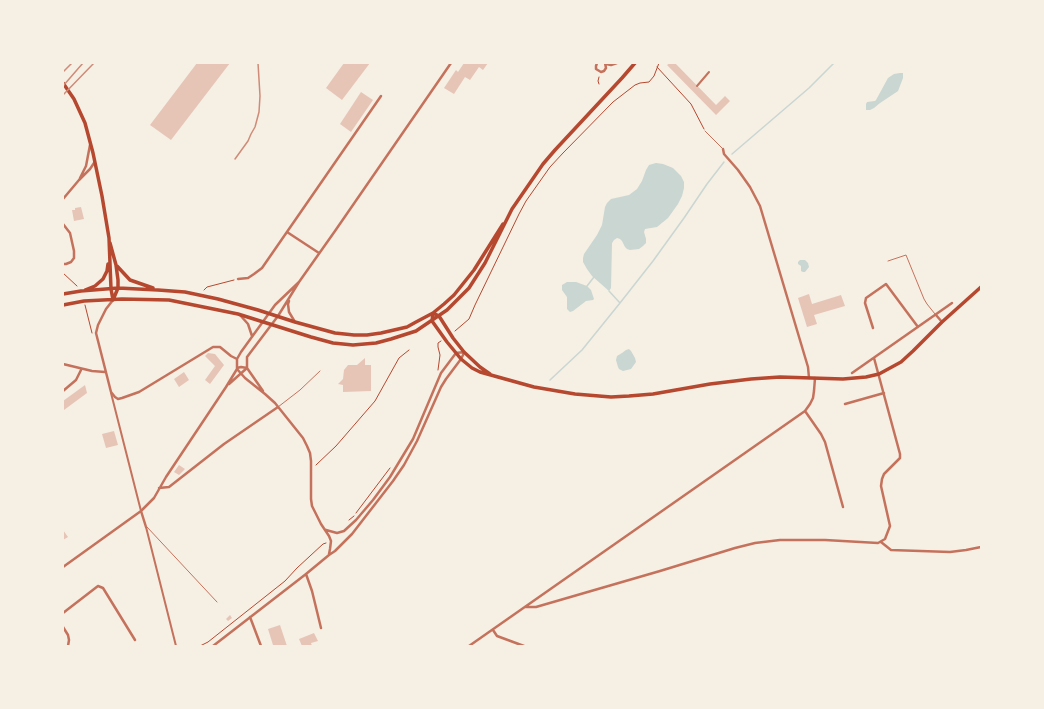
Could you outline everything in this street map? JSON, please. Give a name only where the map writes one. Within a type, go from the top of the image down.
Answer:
[{"type":"main road","points":[[63,294],[118,288],[185,292],[269,313],[335,333],[354,335],[381,334],[407,327],[433,313],[454,295],[474,270],[532,179],[551,155],[636,63]]},
{"type":"main road","points":[[63,83],[74,99],[85,123],[95,162],[109,238],[116,265],[118,288],[113,300]]},
{"type":"main road","points":[[63,305],[84,301],[122,299],[170,300],[238,314],[333,343],[353,345],[391,340],[416,331],[456,303],[476,280],[510,214]]},
{"type":"main road","points":[[109,238],[111,289],[113,300]]},
{"type":"main road","points":[[81,291],[95,286],[103,279],[107,271],[109,255]]},
{"type":"main road","points":[[116,265],[130,280],[158,290]]},
{"type":"main road","points":[[433,313],[432,321],[456,354],[480,372],[548,390],[595,396],[629,396],[652,394],[751,378],[780,377],[858,379],[879,374],[901,362],[942,322],[981,288]]},
{"type":"main road","points":[[433,313],[439,316],[464,352],[480,367],[493,376]]},
{"type":"street","points":[[247,368],[247,357],[272,325],[299,282],[451,63]]},
{"type":"street","points":[[596,69],[597,63]]},
{"type":"street","points":[[593,65],[601,72],[606,68],[605,63],[611,65],[617,63]]},
{"type":"street","points":[[697,86],[709,72]]},
{"type":"street","points":[[238,279],[248,278],[262,268],[381,96]]},
{"type":"street","points":[[80,180],[87,161],[90,142]]},
{"type":"street","points":[[723,149],[724,154],[750,187],[760,206],[808,367],[809,378]]},
{"type":"street","points":[[63,199],[95,162]]},
{"type":"street","points":[[63,224],[70,233],[74,254],[71,262],[63,264]]},
{"type":"street","points":[[287,232],[319,253]]},
{"type":"street","points":[[63,567],[141,511],[154,498],[166,477],[226,388],[237,368],[238,359],[241,352],[269,313],[299,282]]},
{"type":"street","points":[[873,328],[866,298],[886,284],[918,327]]},
{"type":"street","points":[[290,297],[288,304],[289,312],[295,322]]},
{"type":"street","points":[[113,300],[98,325],[96,337],[176,646]]},
{"type":"street","points":[[852,373],[952,303]]},
{"type":"street","points":[[238,314],[248,324],[252,337]]},
{"type":"street","points":[[936,315],[942,322]]},
{"type":"street","points":[[111,392],[118,399],[134,395],[216,346],[238,359]]},
{"type":"street","points":[[326,530],[337,533],[344,531],[356,520],[390,477],[413,439],[441,373],[456,354],[464,352]]},
{"type":"street","points":[[213,646],[339,548],[352,534],[404,465],[417,441],[441,387],[461,359],[464,352]]},
{"type":"street","points":[[525,607],[536,607],[755,543],[788,540],[881,542],[885,539],[890,526],[881,486],[882,479],[884,474],[900,458],[900,454],[874,358]]},
{"type":"street","points":[[63,364],[81,370],[105,372]]},
{"type":"street","points":[[237,368],[247,368],[265,394]]},
{"type":"street","points":[[237,368],[245,378],[278,407],[303,438],[307,446],[311,461],[312,506],[331,541],[329,555]]},
{"type":"street","points":[[226,388],[247,368]]},
{"type":"street","points":[[63,390],[76,380],[81,370]]},
{"type":"street","points":[[469,646],[805,411],[813,398],[815,378]]},
{"type":"street","points":[[845,404],[884,393]]},
{"type":"street","points":[[160,488],[169,487],[224,444],[278,407]]},
{"type":"street","points":[[805,411],[821,434],[843,507]]},
{"type":"street","points":[[881,542],[891,550],[950,552],[981,547]]},
{"type":"street","points":[[306,574],[312,591],[321,628]]},
{"type":"street","points":[[63,613],[98,586],[103,588],[135,640]]},
{"type":"street","points":[[250,617],[261,646]]},
{"type":"street","points":[[63,627],[68,635],[68,646]]},
{"type":"street","points":[[493,630],[497,636],[524,646]]},
{"type":"lane","points":[[705,131],[723,149]]},
{"type":"lane","points":[[888,261],[906,255],[926,304],[936,315]]},
{"type":"lane","points":[[278,407],[300,390],[320,371]]},
{"type":"lane","points":[[146,526],[217,602]]},
{"type":"path","points":[[469,319],[526,201],[550,167],[605,109],[635,85],[649,82],[654,76],[659,63]]},
{"type":"path","points":[[657,67],[691,104],[705,131]]},
{"type":"path","points":[[599,84],[598,81],[601,72]]},
{"type":"path","points":[[202,296],[204,289],[207,287],[238,279]]},
{"type":"path","points":[[438,343],[440,355],[438,372]]},
{"type":"path","points":[[311,470],[336,446],[375,402],[400,358],[409,350]]},
{"type":"path","points":[[346,524],[355,515],[391,467]]},
{"type":"path","points":[[200,646],[208,642],[273,591],[323,544],[331,541]]},
{"type":"shaded area","points":[[903,73],[903,78],[898,91],[874,108],[866,110],[867,102],[876,100],[888,78],[894,74]]},
{"type":"shaded area","points":[[656,163],[673,168],[681,176],[684,182],[682,196],[668,218],[657,227],[645,229],[644,232],[646,243],[639,249],[627,249],[620,239],[617,238],[614,240],[612,243],[611,288],[609,291],[592,276],[587,269],[583,262],[584,254],[602,225],[607,203],[611,199],[629,195],[637,189],[649,165]]},
{"type":"shaded area","points":[[800,260],[805,260],[808,263],[809,267],[805,272],[801,271],[801,266],[798,264]]},
{"type":"shaded area","points":[[567,282],[576,282],[587,286],[591,290],[594,299],[586,301],[570,312],[567,309],[567,297],[562,290],[562,285]]},
{"type":"shaded area","points":[[629,349],[636,362],[631,369],[623,371],[618,367],[616,360],[617,356]]},
{"type":"building","points":[[197,63],[230,63],[171,140],[150,125]]},
{"type":"building","points":[[344,63],[370,63],[342,100],[326,88]]},
{"type":"building","points":[[464,63],[488,63],[483,70],[479,67],[470,80],[465,77],[454,94],[444,88],[456,70],[458,72]]},
{"type":"building","points":[[670,63],[675,63],[716,105],[725,96],[730,101],[716,115],[667,65]]},
{"type":"building","points":[[361,92],[373,100],[351,132],[340,124]]},
{"type":"building","points":[[81,207],[84,219],[74,221],[72,210]]},
{"type":"building","points":[[809,294],[812,304],[841,295],[845,306],[814,315],[817,324],[807,327],[798,298]]},
{"type":"building","points":[[208,353],[215,354],[224,365],[210,384],[205,380],[215,366],[205,356]]},
{"type":"building","points":[[365,358],[365,365],[371,365],[371,391],[343,392],[343,385],[338,384],[343,379],[344,370],[348,365],[357,365]]},
{"type":"building","points":[[184,372],[189,380],[179,387],[174,379]]},
{"type":"building","points":[[85,385],[87,393],[64,410],[63,401]]},
{"type":"building","points":[[114,431],[118,445],[106,448],[102,434]]},
{"type":"building","points":[[179,465],[185,469],[179,475],[174,472]]},
{"type":"building","points":[[63,530],[68,537],[63,540]]},
{"type":"building","points":[[230,615],[232,618],[228,621],[226,619]]},
{"type":"building","points":[[280,625],[287,646],[271,646],[273,645],[268,629]]},
{"type":"building","points":[[314,633],[318,641],[311,643],[312,646],[302,646],[299,639]]},
{"type":"waterway","points":[[732,154],[809,88],[834,63]]},
{"type":"waterway","points":[[550,380],[582,350],[620,303],[653,261],[724,162]]},
{"type":"waterway","points":[[587,286],[594,277]]},
{"type":"waterway","points":[[609,291],[620,303]]},
{"type":"railway","points":[[63,72],[72,63]]},
{"type":"railway","points":[[63,86],[83,63]]},
{"type":"railway","points":[[63,95],[94,63]]},
{"type":"railway","points":[[235,159],[248,141],[255,127],[259,112],[260,96],[258,63]]}]
